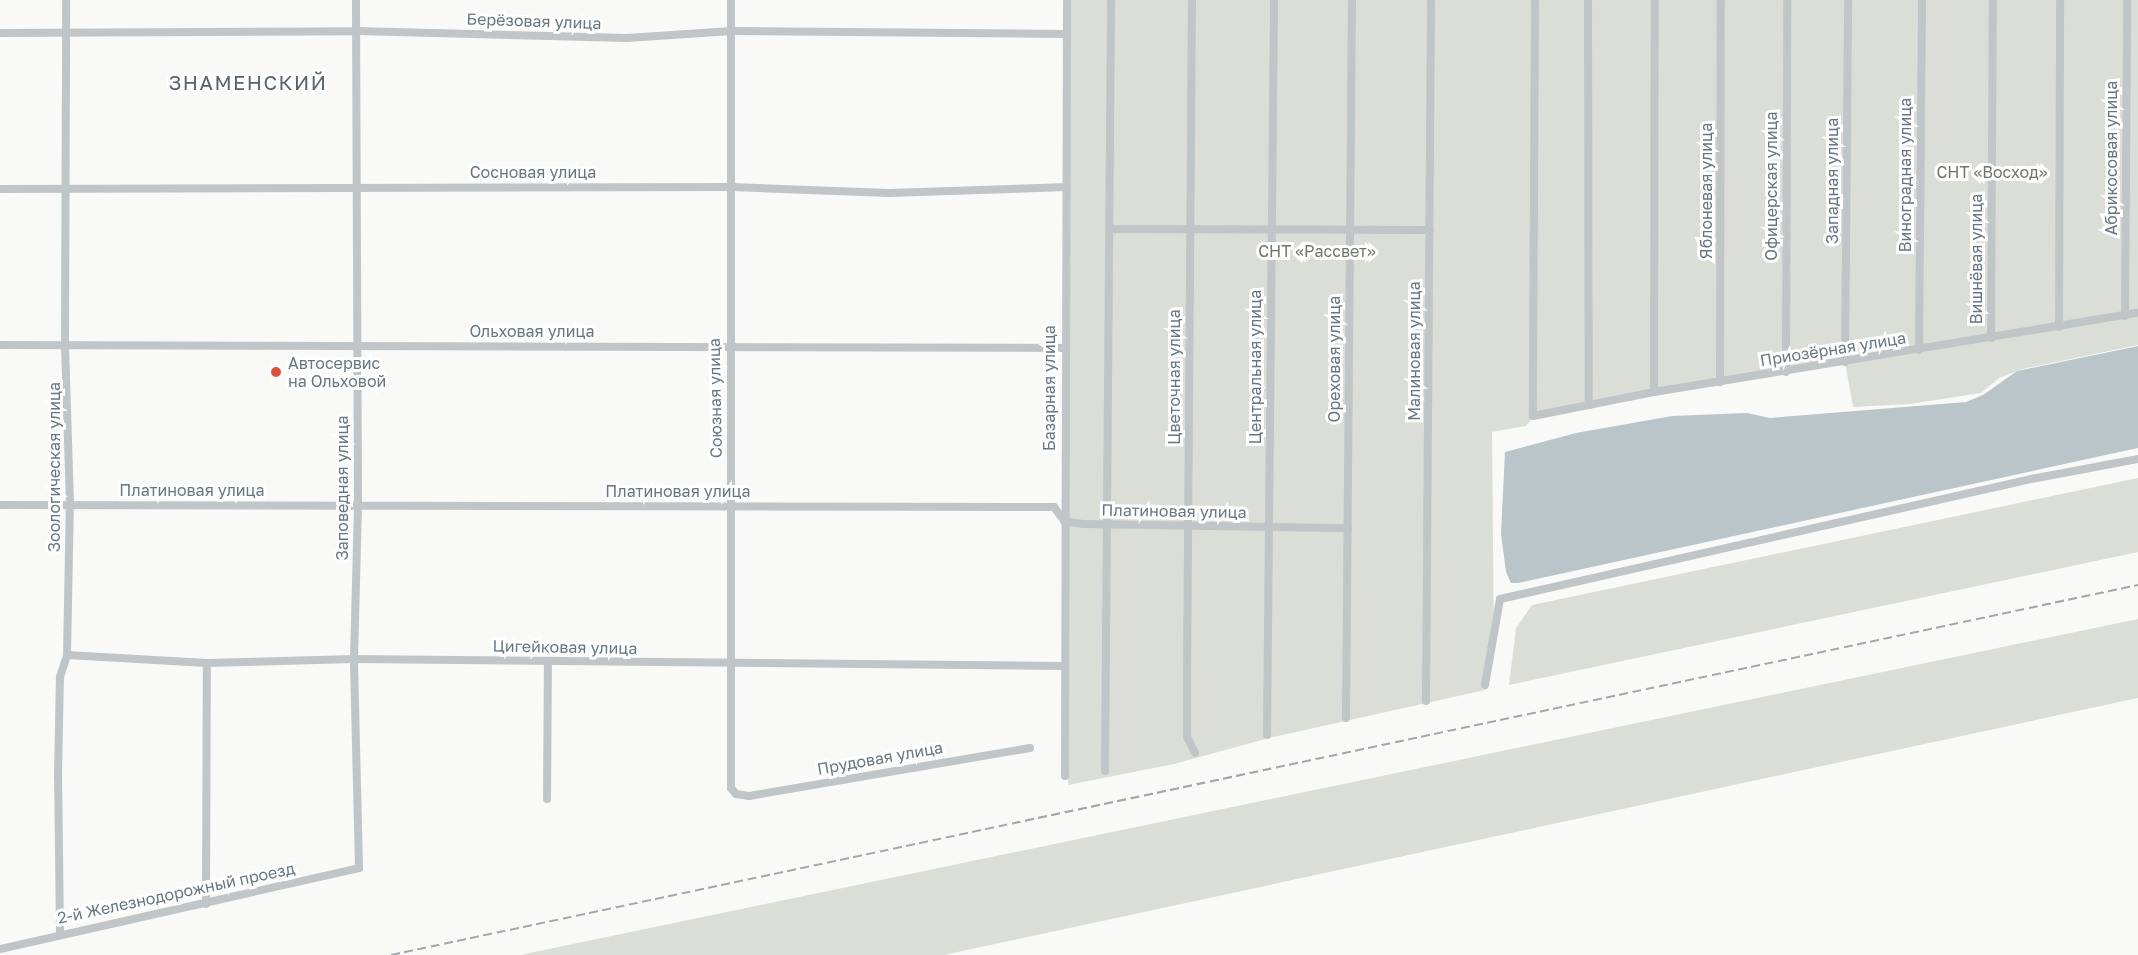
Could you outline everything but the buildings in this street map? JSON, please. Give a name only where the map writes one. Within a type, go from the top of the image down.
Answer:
[{"type":"street","name":"Зоологическая улица","points":[[60,933],[59,710],[60,677],[67,655],[70,504],[65,344],[66,0]]},
{"type":"street","name":"Заповедная улица","points":[[356,0],[354,187],[358,505],[354,658],[359,868]]},
{"type":"street","name":"Союзная улица","points":[[731,0],[732,187],[728,347],[731,506],[729,665],[731,788],[736,794]]},
{"type":"street","name":"Базарная улица","points":[[1065,776],[1064,348],[1067,0]]},
{"type":"street","points":[[1105,771],[1112,0]]},
{"type":"street","name":"Цветочная улица","points":[[1192,0],[1187,737],[1195,753]]},
{"type":"street","name":"Центральная улица","points":[[1267,735],[1274,0]]},
{"type":"street","name":"Ореховая улица","points":[[1346,718],[1352,0]]},
{"type":"street","name":"Малиновая улица","points":[[1426,701],[1431,0]]},
{"type":"street","name":"Приозёрная улица","points":[[1535,0],[1533,416],[1654,392],[2138,313]]},
{"type":"street","points":[[1588,0],[1589,405]]},
{"type":"street","points":[[1654,392],[1655,0]]},
{"type":"street","name":"Яблоневая улица","points":[[1720,382],[1721,0]]},
{"type":"street","name":"Офицерская улица","points":[[1786,372],[1787,0]]},
{"type":"street","name":"Западная улица","points":[[1845,362],[1848,0]]},
{"type":"street","name":"Виноградная улица","points":[[1919,350],[1922,0]]},
{"type":"street","name":"Вишнёвая улица","points":[[1991,338],[1993,0]]},
{"type":"street","points":[[2059,327],[2060,0]]},
{"type":"street","name":"Абрикосовая улица","points":[[2125,316],[2127,0]]},
{"type":"street","name":"Берёзовая улица","points":[[0,33],[357,31],[627,38],[732,31],[1066,34]]},
{"type":"street","name":"Сосновая улица","points":[[0,189],[732,187],[889,193],[1067,187]]},
{"type":"street","points":[[1110,229],[1430,230]]},
{"type":"street","name":"Ольховая улица","points":[[0,345],[1064,348]]},
{"type":"street","points":[[1485,685],[1500,599],[2031,479],[2138,459]]},
{"type":"street","name":"Платиновая улица","points":[[0,505],[1054,507],[1064,521],[1108,525],[1348,528]]},
{"type":"street","name":"Цигейковая улица","points":[[67,655],[207,663],[354,658],[729,665],[1064,666]]},
{"type":"street","points":[[547,799],[548,662]]},
{"type":"street","points":[[206,904],[207,663]]},
{"type":"street","name":"Прудовая улица","points":[[736,794],[749,796],[1030,748]]},
{"type":"street","name":"2-й Железнодорожный проезд","points":[[0,949],[60,933],[206,904],[359,868]]},
{"type":"green space","name":"СНТ «Рассвет»","points":[[1067,0],[2138,0],[2138,345],[2022,369],[1999,378],[1981,393],[1910,404],[1853,407],[1845,362],[1534,416],[1526,426],[1492,432],[1494,652],[1485,690],[1269,738],[1174,764],[1068,785]]},
{"type":"green space","points":[[2138,478],[2138,552],[1509,685],[1516,628],[1532,605]]},
{"type":"green space","points":[[2138,619],[2138,698],[944,955],[520,955]]},
{"type":"shaded area","points":[[2138,346],[2138,448],[1518,583],[1511,583],[1506,572],[1501,534],[1505,452],[1576,433],[1672,416],[1747,413],[1770,418],[1966,402],[1983,395],[2017,371]]},
{"type":"railway","points":[[391,955],[2138,585]]},
{"type":"place","name":"Автосервис на Ольховой","points":[[276,372]]},
{"type":"district","name":"ЗНАМЕНСКИЙ","points":[[248,82]]},
{"type":"park label","name":"СНТ «Восход»","points":[[1992,172]]}]
